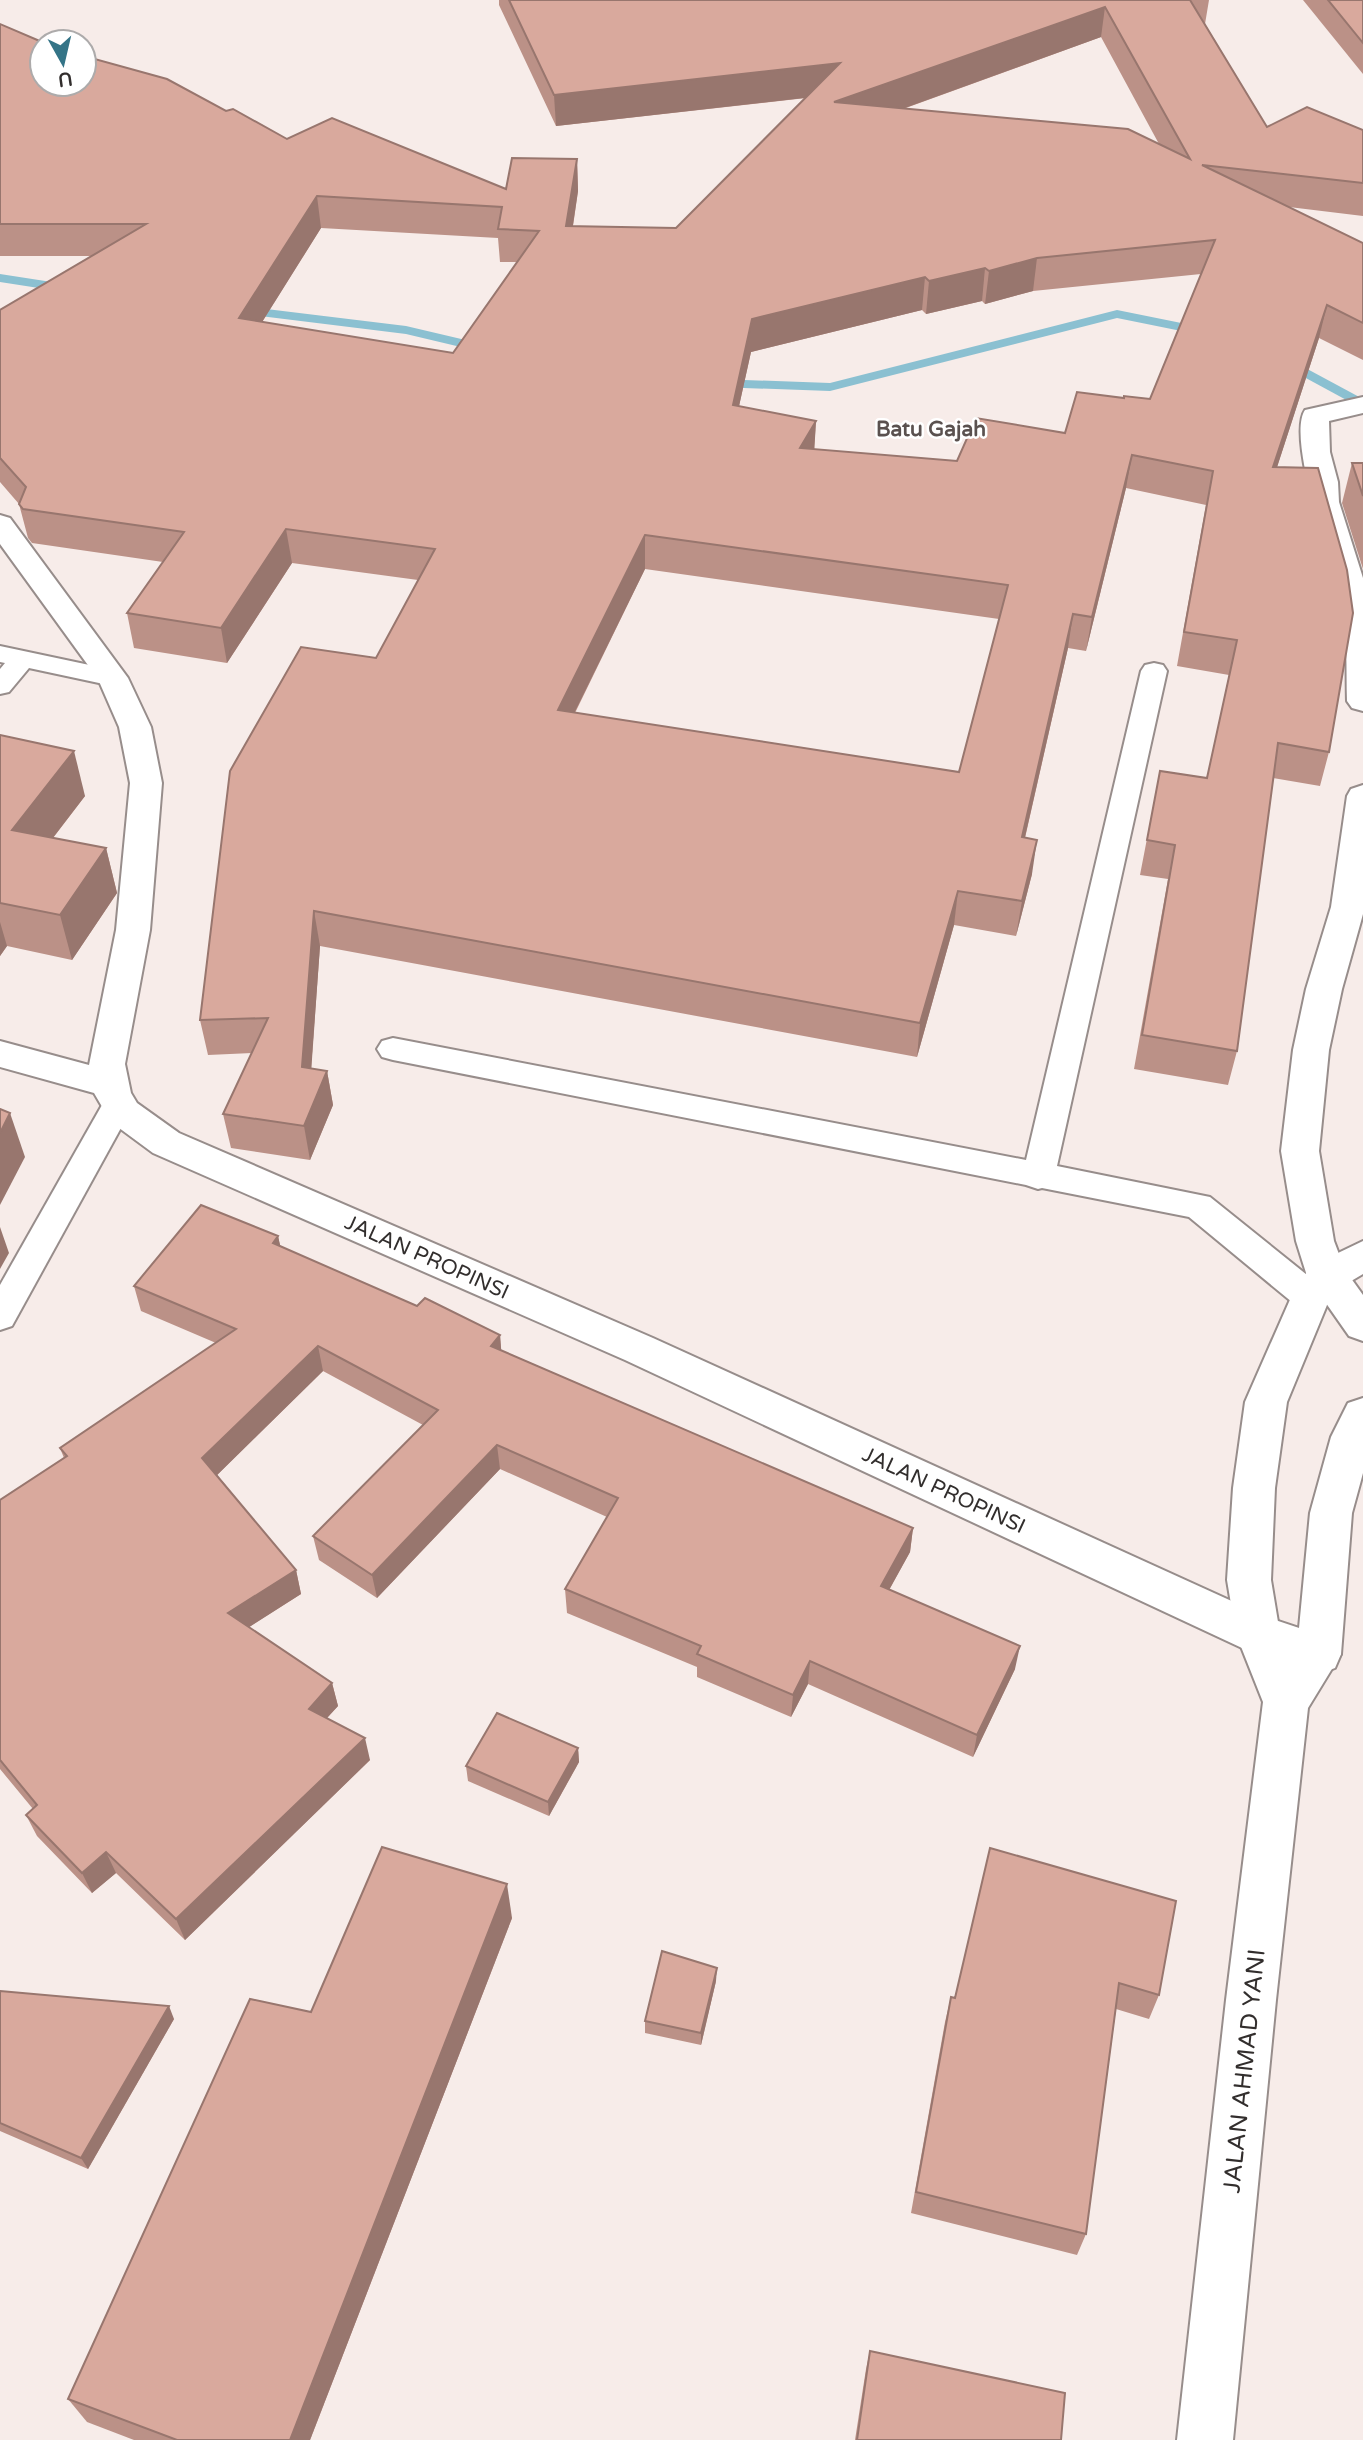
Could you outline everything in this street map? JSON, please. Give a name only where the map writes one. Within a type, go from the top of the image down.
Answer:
[{"type":"main road","points":[[1363,405],[1315,416],[1316,452],[1324,482],[1325,502],[1357,606],[1363,701]]},
{"type":"main road","points":[[0,524],[113,678],[135,727],[146,783],[133,930],[107,1064],[113,1095]]},
{"type":"main road","points":[[1363,796],[1348,907],[1324,989],[1311,1051],[1300,1150],[1318,1287],[1363,1325]]},
{"type":"main road","points":[[0,1054],[113,1095]]},
{"type":"main road","name":"JALAN PROPINSI","points":[[113,1095],[139,1126],[166,1143],[639,1349],[1258,1634],[1319,1654]]},
{"type":"main road","points":[[1318,1287],[1363,1256]]},
{"type":"main road","name":"JALAN AHMAD YANI","points":[[1286,1702],[1258,1634],[1248,1580],[1254,1488],[1266,1402],[1318,1287]]},
{"type":"main road","name":"JALAN AHMAD YANI","points":[[1205,2440],[1251,2000],[1286,1702],[1319,1654],[1332,1513],[1352,1437],[1363,1415]]},
{"type":"lane","points":[[0,686],[12,657],[113,678]]},
{"type":"lane","points":[[1038,1177],[1154,671]]},
{"type":"lane","points":[[393,1049],[1038,1177],[1198,1206],[1318,1287]]},
{"type":"lane","points":[[0,1316],[113,1095]]},
{"type":"building","points":[[509,0],[1190,0],[1267,127],[1307,107],[1363,130],[1363,183],[1202,165],[1363,243],[1363,323],[1327,305],[1273,467],[1318,468],[1347,570],[1353,613],[1329,752],[1278,743],[1237,1051],[1142,1035],[1175,845],[1147,840],[1160,771],[1207,778],[1237,640],[1184,632],[1213,471],[1132,455],[1092,617],[1073,614],[1022,837],[1037,840],[1022,901],[958,891],[920,1023],[314,911],[302,1067],[327,1071],[304,1126],[223,1114],[268,1018],[200,1020],[230,771],[301,647],[376,658],[435,549],[286,529],[221,628],[127,613],[184,532],[23,509],[19,504],[26,487],[0,458],[0,310],[146,224],[0,224],[0,24],[28,36],[28,98],[98,98],[98,60],[167,79],[226,111],[233,109],[287,139],[332,118],[506,189],[512,158],[577,159],[566,226],[676,228],[840,63],[554,95]],"holes":[[[1105,7],[1190,159],[1128,129],[834,102]],[[317,196],[502,207],[498,229],[539,231],[453,353],[239,318]],[[1215,240],[1150,399],[1077,392],[1065,433],[976,418],[957,461],[800,448],[816,421],[733,405],[752,319],[925,277],[929,281],[985,268],[989,271],[1037,258]],[[645,535],[1008,585],[959,772],[558,710]]]},
{"type":"building","points":[[1328,0],[1363,0],[1363,43]]},
{"type":"building","points":[[1352,463],[1363,463],[1363,496]]},
{"type":"building","points":[[0,735],[74,751],[12,830],[106,848],[60,915],[0,903]]},
{"type":"building","points":[[0,1109],[10,1113],[0,1133]]},
{"type":"building","points":[[201,1205],[278,1236],[273,1243],[417,1306],[425,1298],[500,1335],[491,1346],[913,1528],[881,1586],[1020,1646],[977,1735],[810,1661],[793,1695],[697,1654],[701,1646],[565,1589],[618,1498],[497,1445],[372,1575],[313,1536],[438,1410],[318,1346],[202,1458],[296,1570],[228,1613],[332,1683],[309,1709],[365,1738],[176,1919],[106,1852],[82,1873],[26,1815],[37,1805],[0,1760],[0,1500],[67,1456],[60,1448],[236,1329],[134,1286]]},
{"type":"building","points":[[497,1713],[578,1748],[548,1802],[466,1766]]},
{"type":"building","points":[[382,1847],[507,1884],[290,2440],[177,2440],[68,2399],[250,1999],[311,2012]]},
{"type":"building","points":[[990,1848],[1176,1901],[1159,1995],[1119,1983],[1086,2234],[916,2192],[951,1997],[955,1998]]},
{"type":"building","points":[[662,1951],[717,1968],[701,2033],[645,2021]]},
{"type":"building","points":[[0,1991],[169,2006],[81,2158],[0,2123]]},
{"type":"building","points":[[870,2351],[1065,2393],[1061,2440],[857,2440]]},
{"type":"waterway","points":[[0,278],[71,289]]},
{"type":"waterway","points":[[241,310],[406,330],[486,349]]},
{"type":"waterway","points":[[717,383],[830,387],[1117,314],[1206,332]]},
{"type":"waterway","points":[[1285,361],[1363,405]]},
{"type":"district","name":"Batu Gajah","points":[[931,429]]}]
